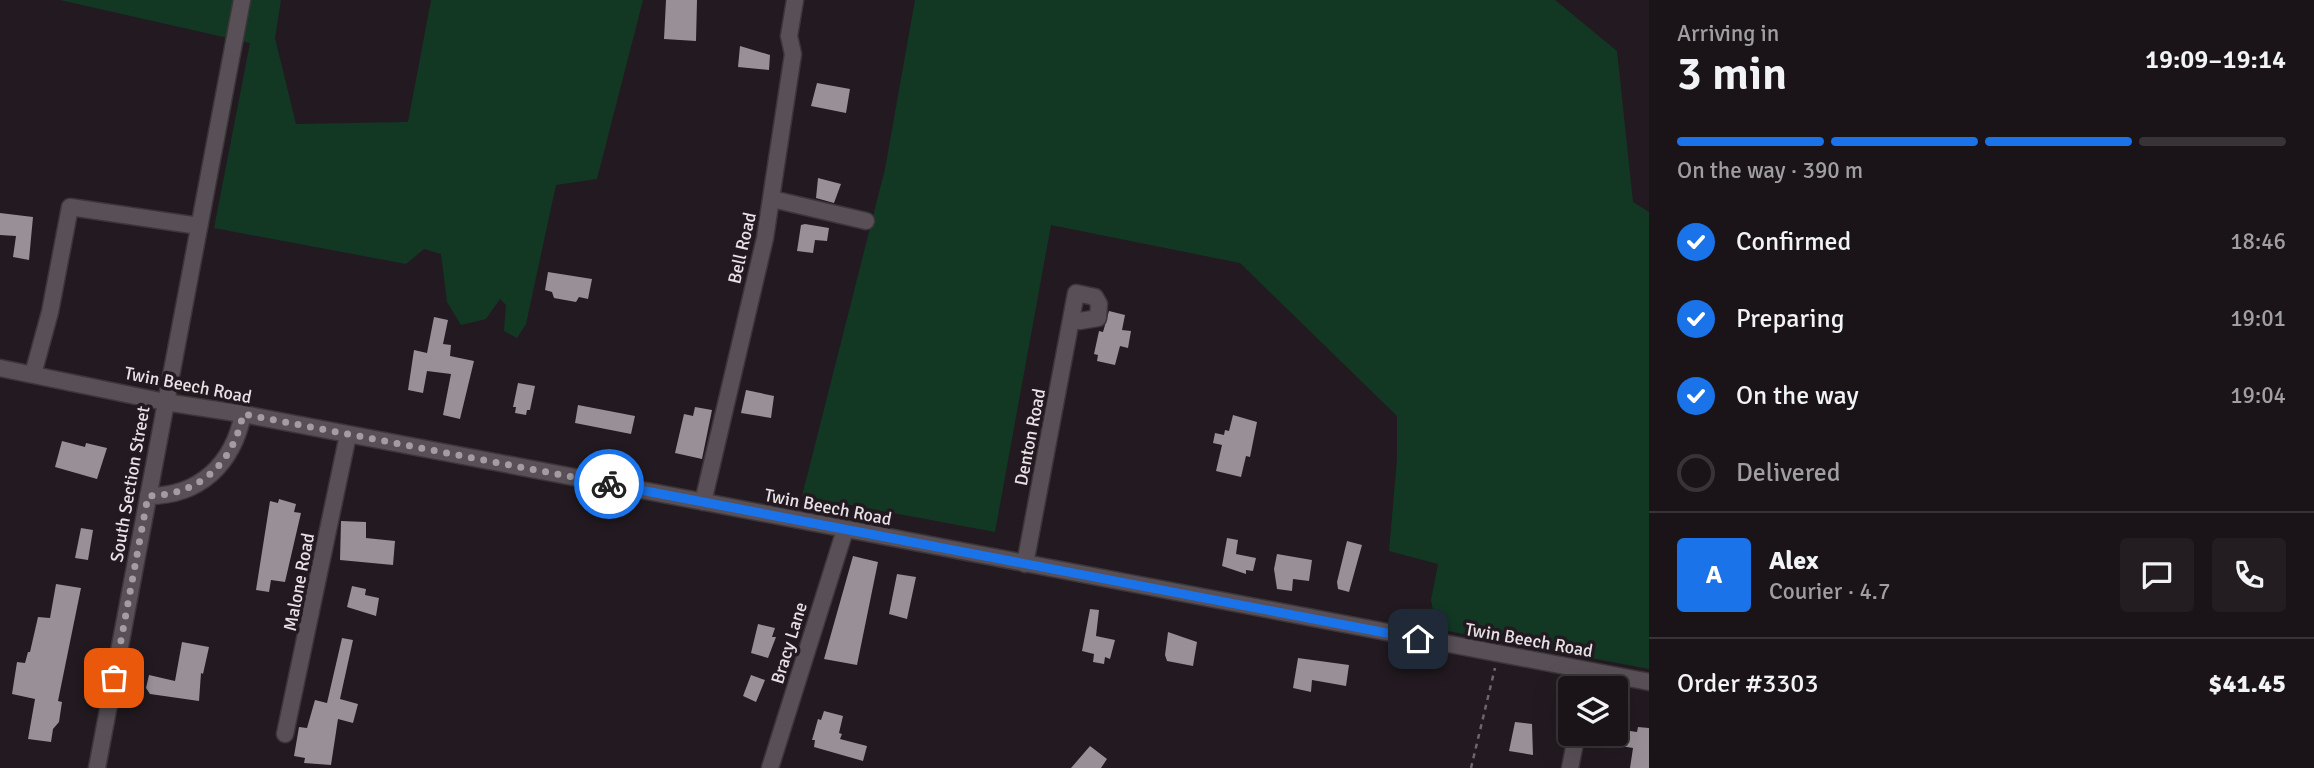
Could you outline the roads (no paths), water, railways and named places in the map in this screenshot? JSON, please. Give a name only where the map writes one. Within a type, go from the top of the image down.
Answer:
[{"type":"street","name":"South Section Street","points":[[97,768],[242,0]]},
{"type":"street","name":"Bell Road","points":[[703,502],[772,199],[793,54],[789,36],[795,0]]},
{"type":"street","points":[[772,199],[866,221]]},
{"type":"street","points":[[33,374],[50,312],[70,207],[199,226]]},
{"type":"street","name":"Denton Road","points":[[1025,564],[1072,318]]},
{"type":"street","name":"Twin Beech Road","points":[[0,368],[165,402],[243,414],[1649,682]]},
{"type":"street","points":[[148,496],[166,496],[194,488],[214,472],[240,430],[243,414]]},
{"type":"street","name":"Malone Road","points":[[285,734],[348,435]]},
{"type":"street","name":"Bracy Lane","points":[[770,768],[845,530]]},
{"type":"street","points":[[1589,676],[1590,671]]},
{"type":"street","points":[[1570,768],[1574,746]]}]
